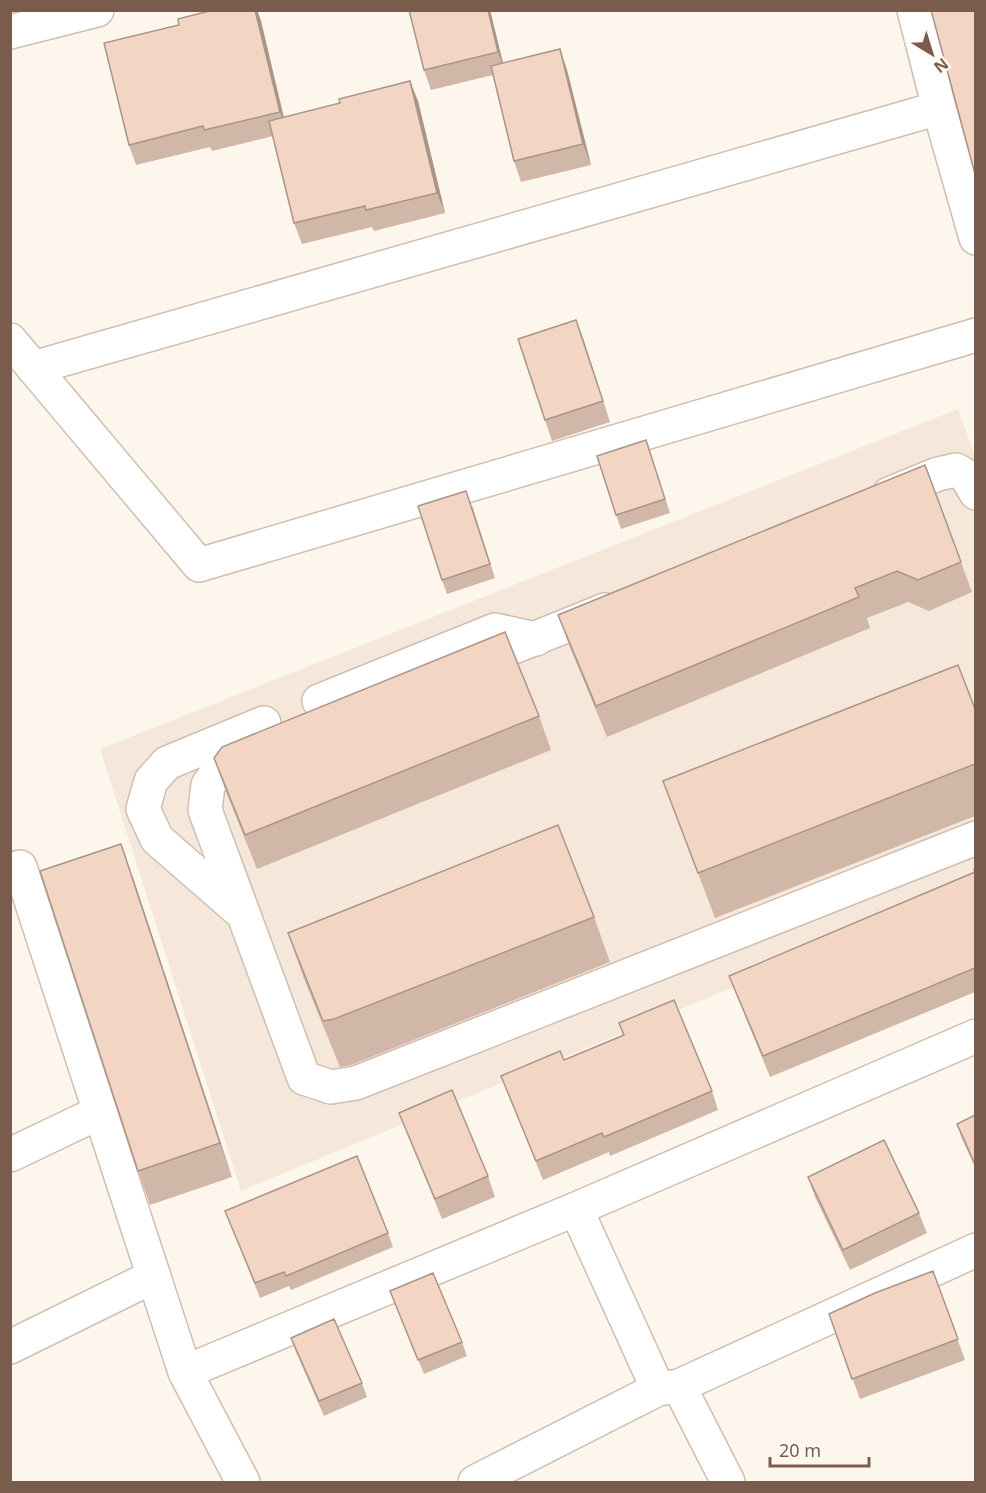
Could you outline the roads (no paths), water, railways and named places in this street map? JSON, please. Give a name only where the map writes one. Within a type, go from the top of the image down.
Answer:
[{"type":"street","points":[[10,32],[97,10]]},
{"type":"street","points":[[914,10],[975,238]]},
{"type":"street","points":[[33,368],[939,108]]},
{"type":"street","points":[[10,340],[199,564],[975,334]]},
{"type":"street","points":[[862,505],[938,474],[956,470],[966,476],[975,493]]},
{"type":"street","points":[[244,915],[157,839],[144,810],[151,781],[167,763],[286,731],[536,639],[633,598]]},
{"type":"street","points":[[319,700],[495,630],[536,639]]},
{"type":"street","points":[[286,731],[222,766],[207,785],[206,810],[303,1078],[331,1087],[356,1083],[975,838]]},
{"type":"street","points":[[10,873],[20,867],[185,1372],[243,1482]]},
{"type":"street","points":[[185,1372],[576,1209],[975,1036]]},
{"type":"street","points":[[10,1155],[100,1112]]},
{"type":"street","points":[[576,1209],[668,1388],[728,1482]]},
{"type":"street","points":[[475,1482],[668,1388],[975,1250]]},
{"type":"street","points":[[10,1347],[154,1276]]}]
